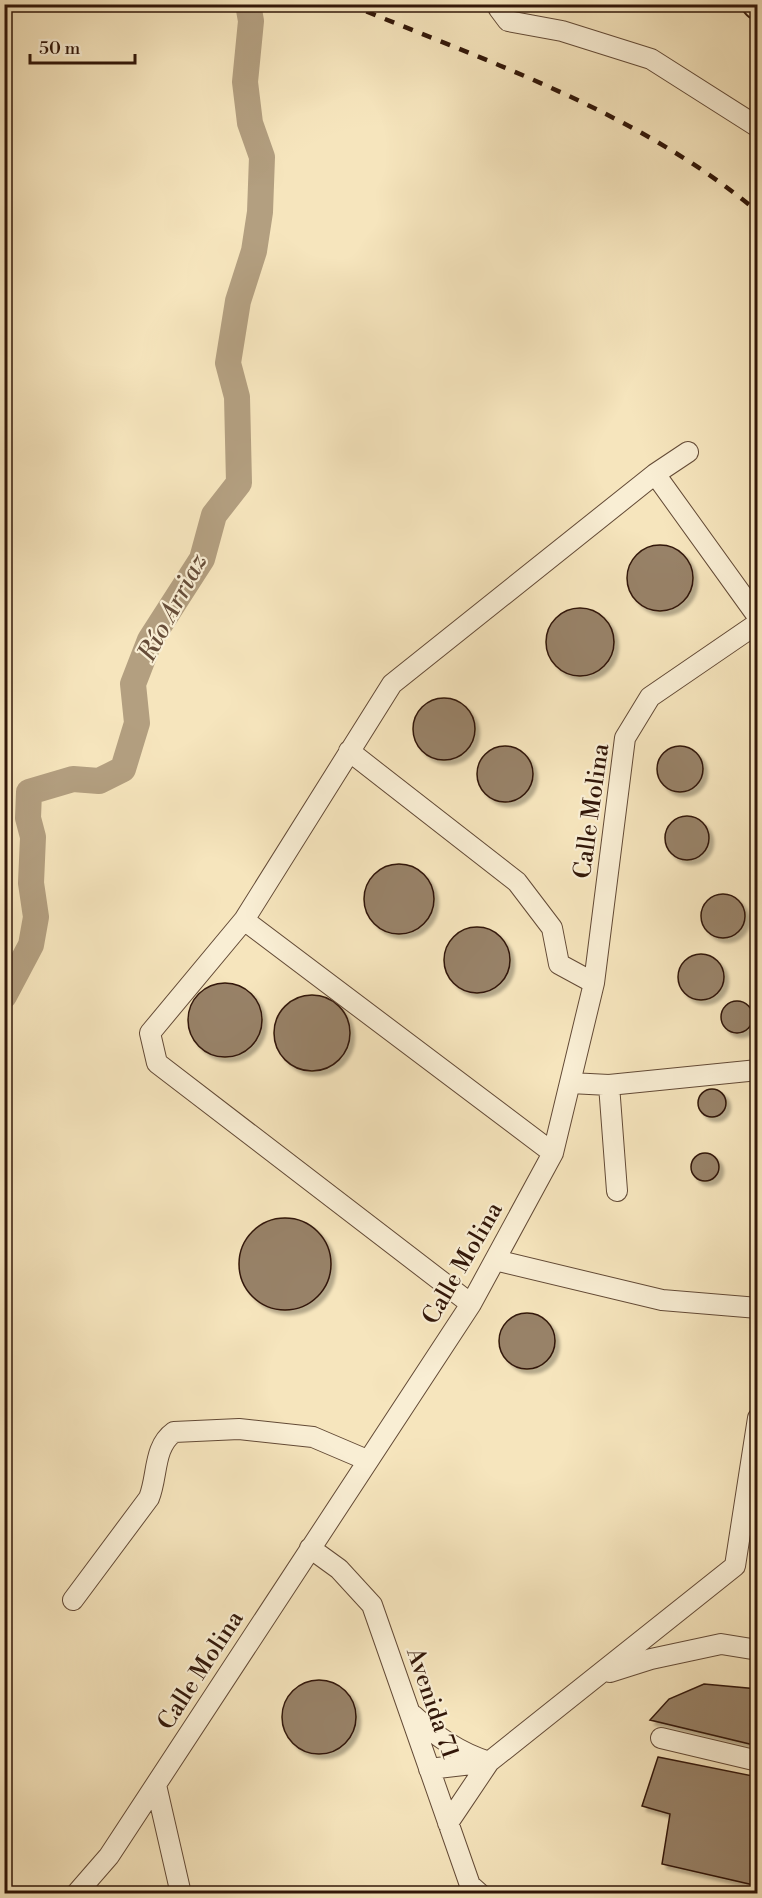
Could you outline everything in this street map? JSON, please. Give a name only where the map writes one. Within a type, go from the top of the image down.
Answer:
[{"type":"street","points":[[500,4],[499,9],[508,21],[562,32],[651,59],[758,126]]},
{"type":"street","points":[[471,1304],[157,1063],[150,1033],[244,920],[392,684],[655,474],[687,452]]},
{"type":"street","points":[[655,474],[758,617]]},
{"type":"street","name":"Calle Molina","points":[[76,1893],[109,1856],[471,1304],[553,1153],[594,983],[625,738],[650,697],[758,623]]},
{"type":"street","points":[[349,751],[517,882],[552,928],[559,964],[594,983]]},
{"type":"street","points":[[244,920],[553,1153]]},
{"type":"street","points":[[570,1083],[609,1085],[758,1070]]},
{"type":"street","points":[[609,1085],[617,1191]]},
{"type":"street","points":[[495,1260],[662,1300],[758,1308]]},
{"type":"street","points":[[448,1823],[489,1762],[735,1566],[758,1418]]},
{"type":"street","points":[[73,1600],[149,1498],[156,1482],[159,1450],[165,1439],[174,1432],[239,1429],[312,1437],[367,1460]]},
{"type":"street","name":"Avenida 71","points":[[310,1548],[339,1569],[372,1605],[470,1885],[480,1893]]},
{"type":"street","points":[[596,1677],[651,1659],[721,1644],[758,1650]]},
{"type":"street","points":[[411,1713],[439,1738],[463,1754],[489,1762]]},
{"type":"street","points":[[661,1738],[758,1761]]},
{"type":"street","points":[[429,1769],[489,1762]]},
{"type":"street","points":[[156,1785],[181,1893]]},
{"type":"building","points":[[653,545],[667,545],[679,550],[688,559],[693,578],[691,591],[684,602],[667,611],[653,611],[641,606],[632,597],[627,585],[627,571],[632,559],[641,550]]},
{"type":"building","points":[[580,608],[593,611],[604,618],[611,629],[614,642],[611,655],[604,666],[593,673],[580,676],[567,673],[556,666],[549,655],[546,642],[549,629],[556,618],[567,611]]},
{"type":"building","points":[[444,698],[466,707],[475,729],[466,751],[444,760],[422,751],[413,729],[422,707]]},
{"type":"building","points":[[499,746],[511,746],[525,754],[533,768],[531,785],[525,794],[511,802],[499,802],[482,790],[477,780],[477,768],[489,751]]},
{"type":"building","points":[[680,746],[696,753],[703,769],[696,785],[680,792],[664,785],[657,769],[664,753]]},
{"type":"building","points":[[687,816],[703,822],[709,838],[703,854],[687,860],[671,854],[665,838],[671,822]]},
{"type":"building","points":[[399,864],[418,870],[428,880],[434,899],[428,918],[418,928],[399,934],[380,928],[370,918],[364,899],[370,880],[380,870]]},
{"type":"building","points":[[723,894],[739,900],[745,916],[739,932],[723,938],[707,932],[701,916],[707,900]]},
{"type":"building","points":[[470,927],[484,927],[496,932],[505,941],[510,960],[508,973],[501,984],[484,993],[470,993],[458,988],[449,979],[444,967],[444,953],[449,941],[458,932]]},
{"type":"building","points":[[701,954],[717,961],[724,977],[717,993],[701,1000],[685,993],[678,977],[685,961]]},
{"type":"building","points":[[225,983],[239,986],[251,994],[259,1006],[262,1020],[259,1034],[251,1046],[239,1054],[225,1057],[211,1054],[199,1046],[191,1034],[188,1020],[191,1006],[199,994],[211,986]]},
{"type":"building","points":[[305,995],[319,995],[333,1001],[344,1012],[350,1026],[347,1048],[339,1060],[319,1071],[305,1071],[291,1065],[280,1054],[274,1040],[274,1026],[280,1012],[291,1001]]},
{"type":"building","points":[[737,1001],[748,1006],[753,1017],[748,1028],[737,1033],[726,1028],[721,1017],[726,1006]]},
{"type":"building","points":[[712,1089],[722,1093],[726,1103],[722,1113],[712,1117],[702,1113],[698,1103],[702,1093]]},
{"type":"building","points":[[705,1153],[715,1157],[719,1167],[715,1177],[705,1181],[695,1177],[691,1167],[695,1157]]},
{"type":"building","points":[[285,1218],[303,1222],[317,1232],[327,1246],[331,1264],[327,1282],[317,1296],[303,1306],[285,1310],[267,1306],[253,1296],[243,1282],[239,1264],[243,1246],[253,1232],[267,1222]]},
{"type":"building","points":[[527,1313],[538,1315],[547,1321],[553,1330],[555,1341],[553,1352],[547,1361],[538,1367],[527,1369],[516,1367],[507,1361],[501,1352],[499,1341],[501,1330],[507,1321],[516,1315]]},
{"type":"building","points":[[319,1680],[333,1683],[345,1691],[353,1703],[356,1717],[353,1731],[345,1743],[333,1751],[319,1754],[305,1751],[293,1743],[285,1731],[282,1717],[285,1703],[293,1691],[305,1683]]},
{"type":"building","points":[[704,1684],[758,1689],[758,1746],[650,1720],[669,1699]]},
{"type":"building","points":[[658,1757],[758,1777],[758,1886],[662,1864],[670,1814],[642,1806]]},
{"type":"waterway","name":"Río Arriaz","points":[[4,996],[31,945],[36,917],[31,883],[33,837],[28,818],[29,792],[73,779],[99,781],[123,769],[137,723],[133,684],[150,640],[202,559],[214,515],[239,483],[237,397],[228,363],[238,301],[254,251],[260,212],[262,157],[250,123],[245,82],[251,21],[248,4]]},
{"type":"railway","points":[[348,4],[509,69],[614,118],[664,146],[712,177],[758,212]]}]
